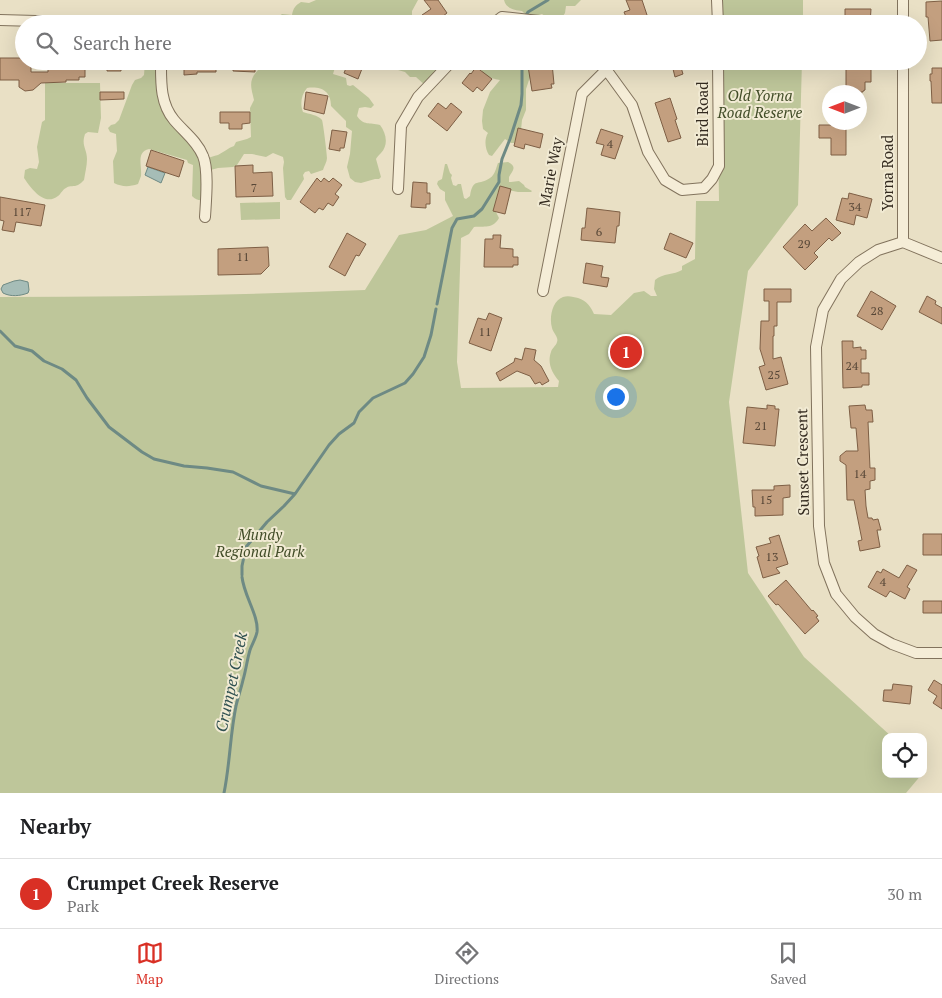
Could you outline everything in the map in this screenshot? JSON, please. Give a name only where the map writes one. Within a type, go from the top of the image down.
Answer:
[{"type":"street","points":[[717,0],[718,15]]},
{"type":"street","points":[[903,0],[903,15]]},
{"type":"street","points":[[0,20],[15,20]]},
{"type":"street","points":[[161,70],[165,104],[174,119],[199,147],[204,158],[206,170],[205,217]]},
{"type":"street","points":[[398,189],[401,126],[418,97],[444,70]]},
{"type":"street","name":"Marie Way","points":[[543,291],[582,94],[600,70]]},
{"type":"street","name":"Bird Road","points":[[608,70],[632,105],[648,152],[665,180],[682,190],[704,188],[712,179],[718,166],[718,70]]},
{"type":"street","name":"Yorna Road","points":[[903,70],[903,242]]},
{"type":"street","points":[[903,242],[942,258]]},
{"type":"street","name":"Sunset Crescent","points":[[903,242],[878,250],[858,262],[841,279],[823,310],[816,347],[819,526],[824,563],[836,594],[854,617],[874,634],[892,644],[916,653],[942,653]]},
{"type":"green space","points":[[316,0],[418,0],[412,15],[292,15],[293,10],[298,4],[301,2],[309,3]]},
{"type":"green space","points":[[504,0],[581,0],[575,6],[566,6],[564,15],[526,15],[505,3]]},
{"type":"green space","points":[[716,0],[803,0],[803,15],[716,15]]},
{"type":"green space","points":[[144,70],[161,70],[163,105],[203,158],[205,200],[198,200],[192,196],[193,165],[188,163],[187,160],[149,149],[142,153],[141,156],[141,176],[138,184],[126,186],[114,183],[113,161],[117,151],[116,134],[110,132],[108,128],[119,120],[135,80],[144,75]]},
{"type":"green space","points":[[258,70],[334,70],[333,74],[346,78],[347,85],[353,85],[369,98],[374,105],[371,108],[359,108],[357,116],[364,122],[380,125],[384,131],[386,139],[384,150],[376,159],[381,177],[361,183],[355,182],[350,178],[347,167],[352,131],[346,127],[346,121],[331,106],[327,93],[316,88],[307,88],[302,97],[302,106],[303,112],[322,120],[327,160],[323,170],[311,174],[309,171],[305,172],[303,175],[304,179],[291,200],[287,200],[285,197],[283,157],[273,153],[266,157],[244,154],[237,165],[233,167],[207,171],[205,159],[218,155],[234,146],[236,142],[251,137],[250,108],[254,100],[251,88],[252,81]]},
{"type":"green space","points":[[398,70],[444,70],[427,87],[416,77],[410,77],[405,72]]},
{"type":"green space","points":[[482,70],[532,70],[526,89],[526,110],[521,130],[514,143],[505,139],[492,156],[489,155],[486,147],[488,133],[483,129],[483,110],[490,92],[500,80],[489,77]]},
{"type":"green space","name":"Mundy Regional Park","points":[[717,70],[802,70],[798,205],[748,271],[729,402],[748,573],[804,657],[888,733],[882,733],[882,778],[919,778],[906,793],[0,793],[0,297],[91,297],[365,290],[399,235],[426,230],[453,216],[445,200],[445,192],[437,184],[442,179],[445,164],[447,164],[452,175],[453,185],[461,184],[464,198],[466,199],[470,196],[475,184],[492,177],[498,163],[508,162],[514,167],[509,177],[509,182],[519,181],[532,191],[518,192],[500,189],[495,204],[495,210],[499,218],[497,222],[488,226],[474,227],[469,234],[461,238],[457,362],[461,388],[558,387],[559,381],[552,371],[550,364],[550,356],[557,340],[551,320],[556,302],[563,297],[571,296],[588,304],[594,314],[611,315],[634,293],[644,291],[651,296],[657,296],[654,289],[655,280],[661,276],[682,270],[682,266],[695,259],[696,201],[719,201]]},
{"type":"green space","points":[[45,83],[100,83],[101,118],[98,133],[88,132],[85,134],[84,145],[87,159],[84,180],[78,185],[63,190],[53,199],[43,198],[38,195],[24,178],[25,170],[30,168],[37,169],[39,162],[37,147],[42,122],[45,120]]},
{"type":"green space","points":[[280,202],[280,219],[241,220],[240,203]]},
{"type":"water","points":[[148,167],[165,173],[161,183],[145,175]]},
{"type":"water","points":[[20,280],[28,282],[28,293],[16,296],[3,293],[1,289],[3,285]]},
{"type":"building","points":[[424,0],[438,0],[447,13],[444,15],[422,15],[431,9]]},
{"type":"building","points":[[626,0],[642,0],[647,15],[625,15],[624,12],[630,10]]},
{"type":"building","points":[[942,1],[942,40],[930,41],[926,2]]},
{"type":"building","points":[[845,9],[871,9],[871,15],[845,15]]},
{"type":"building","points":[[0,58],[15,58],[15,70],[48,72],[48,70],[85,70],[85,77],[79,77],[79,80],[41,83],[33,90],[25,91],[19,87],[19,80],[0,80]]},
{"type":"building","points":[[932,68],[942,68],[942,103],[932,103],[930,74],[932,74]]},
{"type":"building","points":[[184,70],[216,70],[216,72],[197,72],[197,74],[184,75]]},
{"type":"building","points":[[255,70],[255,72],[233,71]]},
{"type":"building","points":[[345,70],[362,70],[358,79],[344,73]]},
{"type":"building","points":[[474,70],[480,70],[492,79],[482,91],[477,87],[473,92],[462,83]]},
{"type":"building","points":[[529,70],[553,70],[554,84],[551,84],[552,88],[532,91]]},
{"type":"building","points":[[673,70],[682,70],[683,74],[675,77]]},
{"type":"building","points":[[846,70],[871,70],[871,82],[865,82],[865,85],[846,85]]},
{"type":"building","points":[[100,92],[124,92],[124,99],[100,100]]},
{"type":"building","points":[[306,92],[328,96],[324,114],[304,109]]},
{"type":"building","points":[[670,98],[681,138],[668,142],[655,103]]},
{"type":"building","points":[[438,103],[446,109],[451,103],[462,112],[447,131],[428,116]]},
{"type":"building","points":[[220,112],[250,112],[250,123],[242,124],[242,129],[229,129],[229,123],[220,123]]},
{"type":"building","points":[[819,125],[822,125],[822,130],[846,130],[846,155],[831,155],[831,138],[819,138]]},
{"type":"building","points":[[518,128],[543,134],[540,148],[525,144],[524,149],[514,146]]},
{"type":"building","points":[[601,129],[623,136],[615,159],[601,155],[604,145],[596,143]]},
{"type":"building","points":[[332,130],[347,132],[344,148],[340,148],[340,151],[329,149]]},
{"type":"building","points":[[151,150],[184,161],[179,177],[146,166]]},
{"type":"building","points":[[253,165],[253,173],[272,172],[273,196],[236,197],[235,166]]},
{"type":"building","points":[[317,178],[321,182],[324,178],[329,182],[333,178],[342,185],[335,194],[339,197],[333,206],[328,203],[323,210],[319,208],[315,213],[300,202]]},
{"type":"building","points":[[413,182],[427,183],[427,193],[430,193],[430,204],[426,204],[426,208],[411,207]]},
{"type":"building","points":[[500,186],[511,189],[505,214],[493,211]]},
{"type":"building","points":[[849,193],[872,199],[867,218],[856,215],[854,225],[836,220],[842,198],[848,199]]},
{"type":"building","points":[[0,197],[45,205],[41,226],[16,222],[14,232],[2,230],[4,221],[0,220]]},
{"type":"building","points":[[587,208],[620,212],[615,243],[581,240],[582,228],[585,228]]},
{"type":"building","points":[[826,218],[841,233],[832,241],[829,238],[814,253],[818,257],[805,270],[783,247],[805,224],[812,231]]},
{"type":"building","points":[[347,233],[366,244],[359,256],[356,255],[345,276],[329,267]]},
{"type":"building","points":[[670,233],[693,243],[686,258],[664,249]]},
{"type":"building","points":[[493,235],[501,235],[500,248],[513,249],[513,257],[518,257],[518,265],[513,265],[513,267],[484,267],[485,239],[493,239]]},
{"type":"building","points":[[268,247],[269,266],[261,274],[218,275],[218,249]]},
{"type":"building","points":[[586,263],[603,266],[601,277],[609,278],[607,287],[583,283]]},
{"type":"building","points":[[764,289],[791,289],[791,302],[777,302],[777,326],[774,326],[773,336],[773,359],[781,357],[788,384],[766,390],[759,367],[765,365],[760,349],[761,321],[769,321],[769,301],[764,301]]},
{"type":"building","points":[[871,291],[896,306],[882,330],[857,316]]},
{"type":"building","points":[[927,296],[936,301],[935,304],[942,308],[942,324],[919,312]]},
{"type":"building","points":[[489,313],[502,318],[491,351],[469,343],[478,318],[486,320]]},
{"type":"building","points":[[842,341],[853,341],[853,348],[861,347],[861,350],[866,350],[866,359],[861,359],[861,373],[869,373],[869,385],[843,388]]},
{"type":"building","points":[[525,348],[536,350],[534,360],[541,366],[549,381],[542,385],[540,382],[535,384],[530,376],[517,371],[500,381],[496,373],[514,362],[515,358],[522,360]]},
{"type":"building","points":[[767,405],[775,406],[775,409],[779,409],[775,446],[743,443],[747,407],[767,409]]},
{"type":"building","points":[[865,405],[866,410],[872,410],[873,422],[868,422],[870,468],[875,468],[875,480],[870,481],[870,489],[865,490],[866,506],[868,518],[878,519],[881,530],[877,530],[880,547],[860,551],[858,541],[862,540],[854,500],[847,500],[846,465],[840,461],[840,456],[846,451],[858,451],[856,428],[851,428],[849,406]]},
{"type":"building","points":[[790,485],[790,497],[783,498],[783,515],[755,516],[752,490],[774,490],[774,486]]},
{"type":"building","points":[[923,534],[942,534],[942,555],[923,555]]},
{"type":"building","points":[[779,535],[788,564],[776,568],[780,573],[763,578],[756,547],[771,543],[769,538]]},
{"type":"building","points":[[907,565],[917,570],[907,587],[910,589],[905,599],[890,591],[886,597],[868,587],[877,571],[881,573],[883,569],[899,578]]},
{"type":"building","points":[[786,580],[818,616],[816,617],[819,621],[805,634],[778,604],[776,605],[768,596]]},
{"type":"building","points":[[923,601],[942,601],[942,613],[923,613]]},
{"type":"building","points":[[934,680],[942,685],[942,709],[933,703],[937,696],[928,690]]},
{"type":"building","points":[[893,684],[912,686],[910,704],[883,701],[884,690],[892,690]]},
{"type":"waterway","name":"Crumpet Creek","points":[[526,15],[548,0]]},
{"type":"waterway","name":"Crumpet Creek","points":[[437,304],[452,228],[457,219],[474,216],[482,209],[499,182],[502,159],[521,105],[522,70]]},
{"type":"waterway","name":"Crumpet Creek","points":[[242,575],[246,547],[267,522],[295,494],[329,445],[339,434],[354,423],[359,412],[373,398],[405,383],[413,374],[424,357],[436,309]]},
{"type":"waterway","points":[[0,331],[15,346],[32,351],[44,361],[62,369],[76,380],[109,427],[154,459],[184,466],[233,472],[261,486],[295,494]]},
{"type":"waterway","name":"Crumpet Creek","points":[[224,793],[236,706],[250,650],[257,632],[256,619],[245,591],[242,577]]},
{"type":"place","name":"Crumpet Creek Reserve","points":[[626,352]]},
{"type":"park label","name":"Old Yorna Road Reserve","points":[[760,104]]}]
